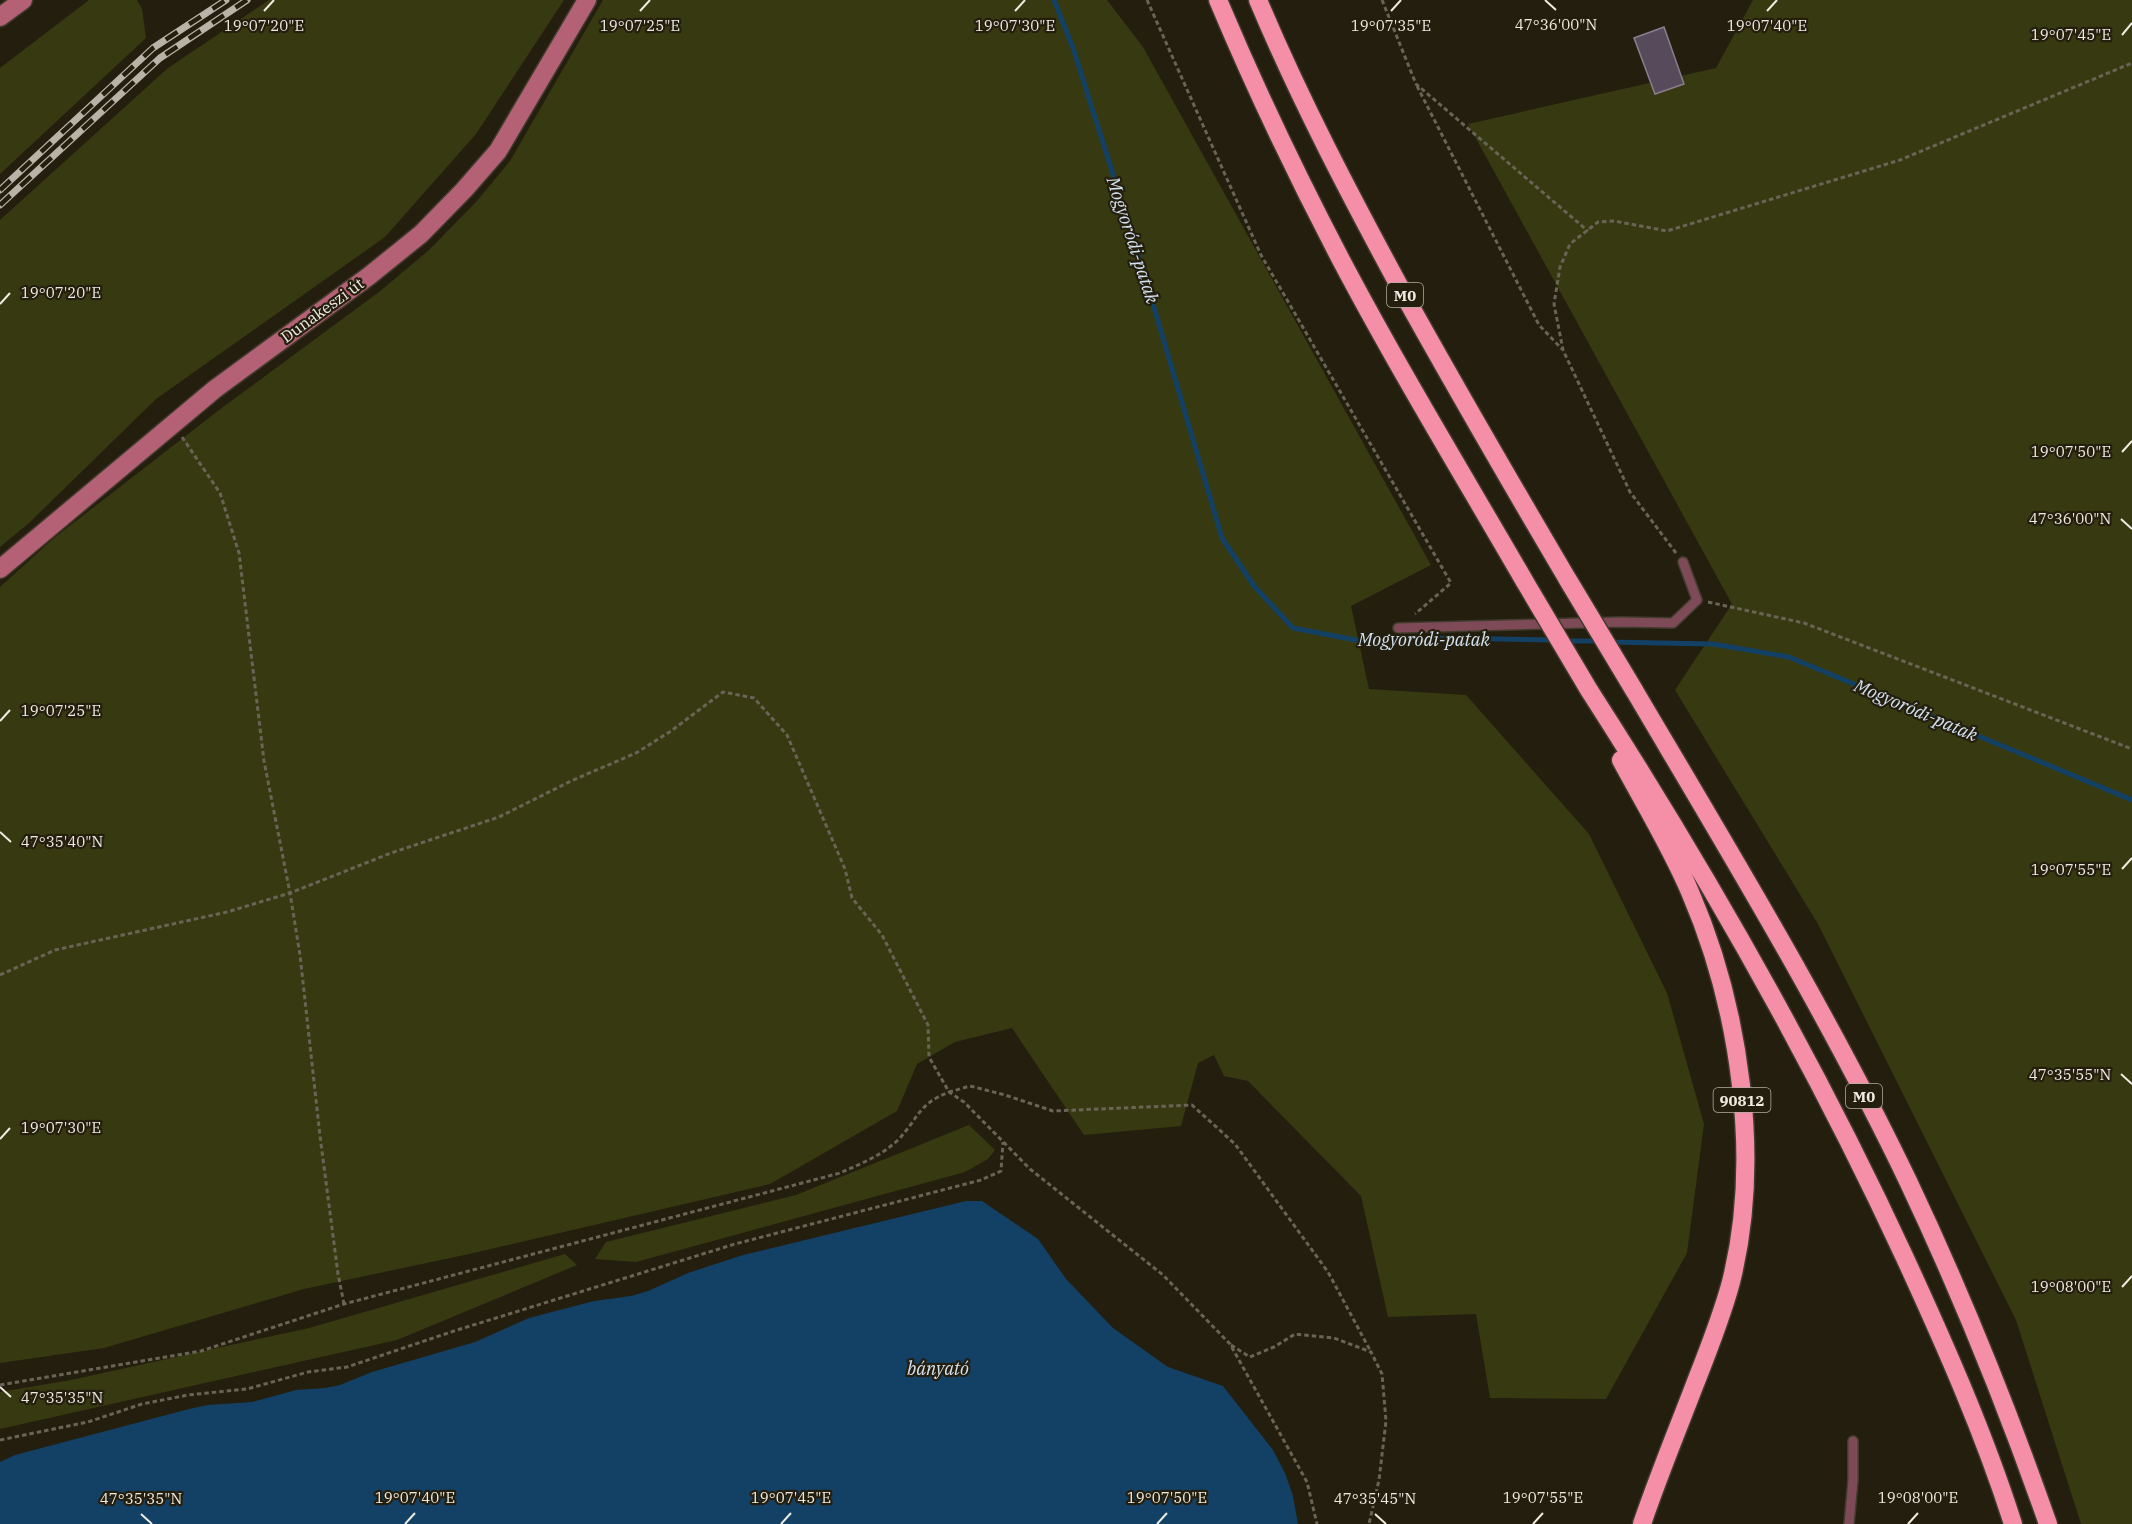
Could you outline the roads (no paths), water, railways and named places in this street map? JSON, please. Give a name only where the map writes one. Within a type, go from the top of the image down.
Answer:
[{"type":"highway","name":"M0","points":[[1218,0],[1266,108],[1338,255],[1525,582],[1589,690],[1647,780],[1730,921],[1842,1129],[1876,1196],[1950,1357],[2013,1524]]},
{"type":"highway","name":"M0","points":[[1258,0],[1296,83],[1372,236],[1478,427],[1724,841],[1823,1019],[1908,1181],[1977,1336],[2018,1437],[2048,1524]]},
{"type":"highway","name":"90812","points":[[1589,690],[1617,753],[1690,891],[1709,943],[1725,1000],[1738,1068],[1745,1122],[1745,1189],[1740,1237],[1730,1283],[1710,1346],[1642,1524]]},
{"type":"street","points":[[0,17],[23,0]]},
{"type":"street","name":"Dunakeszi út","points":[[0,569],[215,389],[369,276],[421,234],[498,151],[586,0]]},
{"type":"lane","points":[[1398,628],[1621,622],[1672,623],[1697,600],[1683,562]]},
{"type":"lane","points":[[1849,1524],[1853,1480],[1853,1441]]},
{"type":"water","name":"bányató","points":[[966,1201],[982,1201],[1038,1239],[1066,1279],[1113,1328],[1168,1367],[1223,1386],[1273,1450],[1285,1473],[1293,1496],[1298,1524],[0,1524],[0,1462],[15,1455],[189,1409],[208,1405],[252,1402],[296,1390],[340,1385],[372,1372],[475,1342],[529,1318],[594,1301],[631,1296],[648,1291],[688,1273],[743,1255]]},
{"type":"waterway","name":"Mogyoródi-patak","points":[[1054,0],[1073,48],[1137,250],[1222,538],[1254,586],[1293,628],[1366,642],[1449,638],[1554,640]]},
{"type":"waterway","name":"Mogyoródi-patak","points":[[1563,641],[1599,641]]},
{"type":"waterway","name":"Mogyoródi-patak","points":[[1608,642],[1713,644],[1789,657],[2132,800]]},
{"type":"railway","points":[[0,190],[153,48],[226,0]]},
{"type":"railway","points":[[0,205],[160,58],[247,0]]}]
